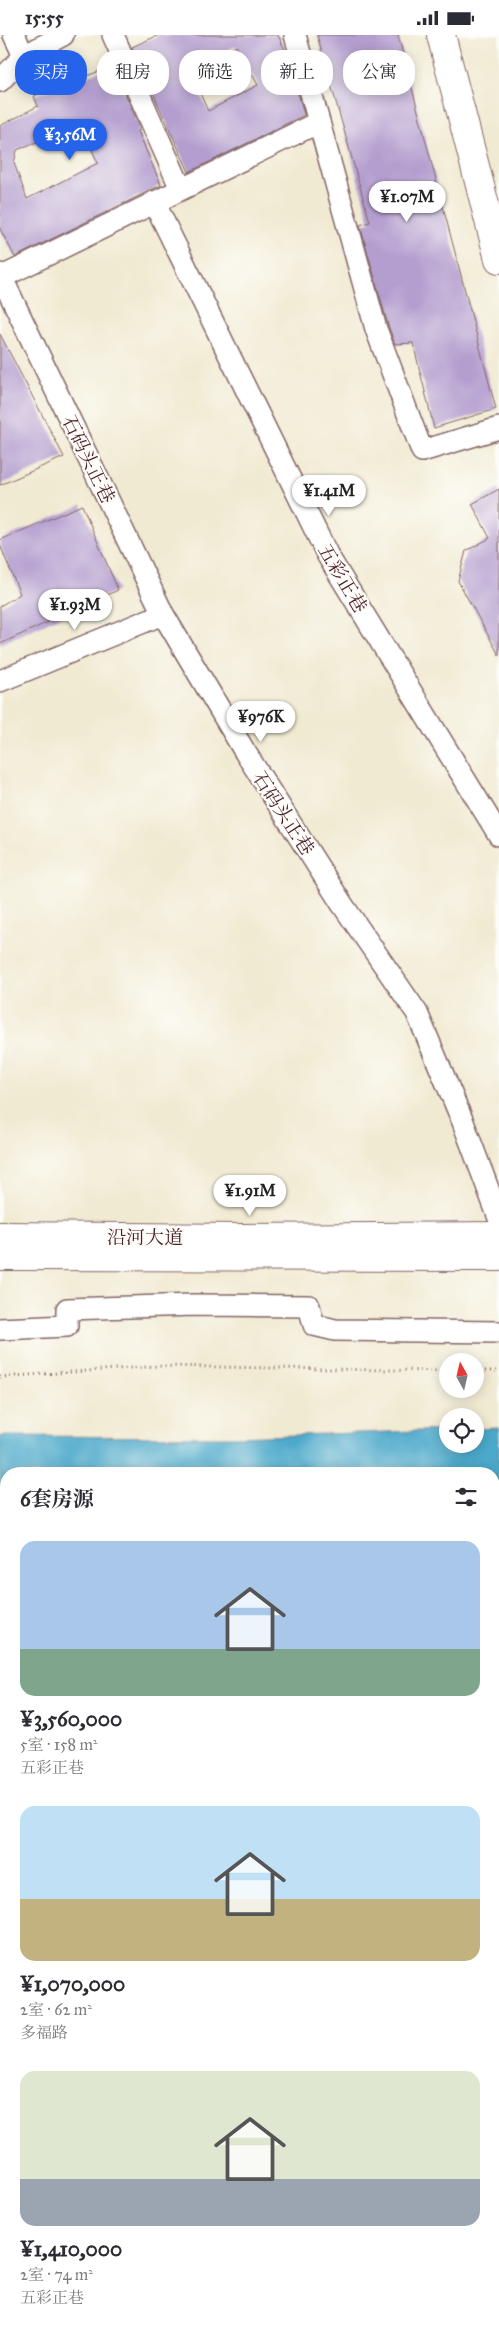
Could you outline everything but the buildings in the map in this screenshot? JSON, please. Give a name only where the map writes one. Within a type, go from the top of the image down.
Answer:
[{"type":"main road","points":[[441,35],[499,259]]},
{"type":"main road","name":"沿河大道","points":[[0,1236],[246,1238],[499,1236]]},
{"type":"main road","name":"沿河大道","points":[[0,1256],[499,1257]]},
{"type":"street","points":[[14,35],[21,50]]},
{"type":"street","points":[[35,50],[63,35]]},
{"type":"street","points":[[113,35],[180,189]]},
{"type":"street","points":[[295,35],[376,329],[422,451],[499,428]]},
{"type":"street","points":[[0,81],[15,65]]},
{"type":"street","points":[[1,275],[319,123]]},
{"type":"street","name":"五彩正巷","points":[[154,202],[328,556],[499,835]]},
{"type":"street","name":"石码头正巷","points":[[1,275],[163,614],[245,752],[342,904],[416,1013],[463,1122],[499,1218]]},
{"type":"street","points":[[0,681],[163,614]]},
{"type":"street","points":[[0,1329],[67,1326],[67,1309],[204,1305],[308,1306],[314,1325],[335,1330],[499,1332]]},
{"type":"path","points":[[0,1377],[159,1366],[439,1371]]},
{"type":"path","points":[[484,1371],[499,1371]]},
{"type":"water","points":[[499,1428],[499,1467],[0,1467],[0,1436],[234,1437],[439,1430],[439,1453],[484,1453],[484,1429]]}]
